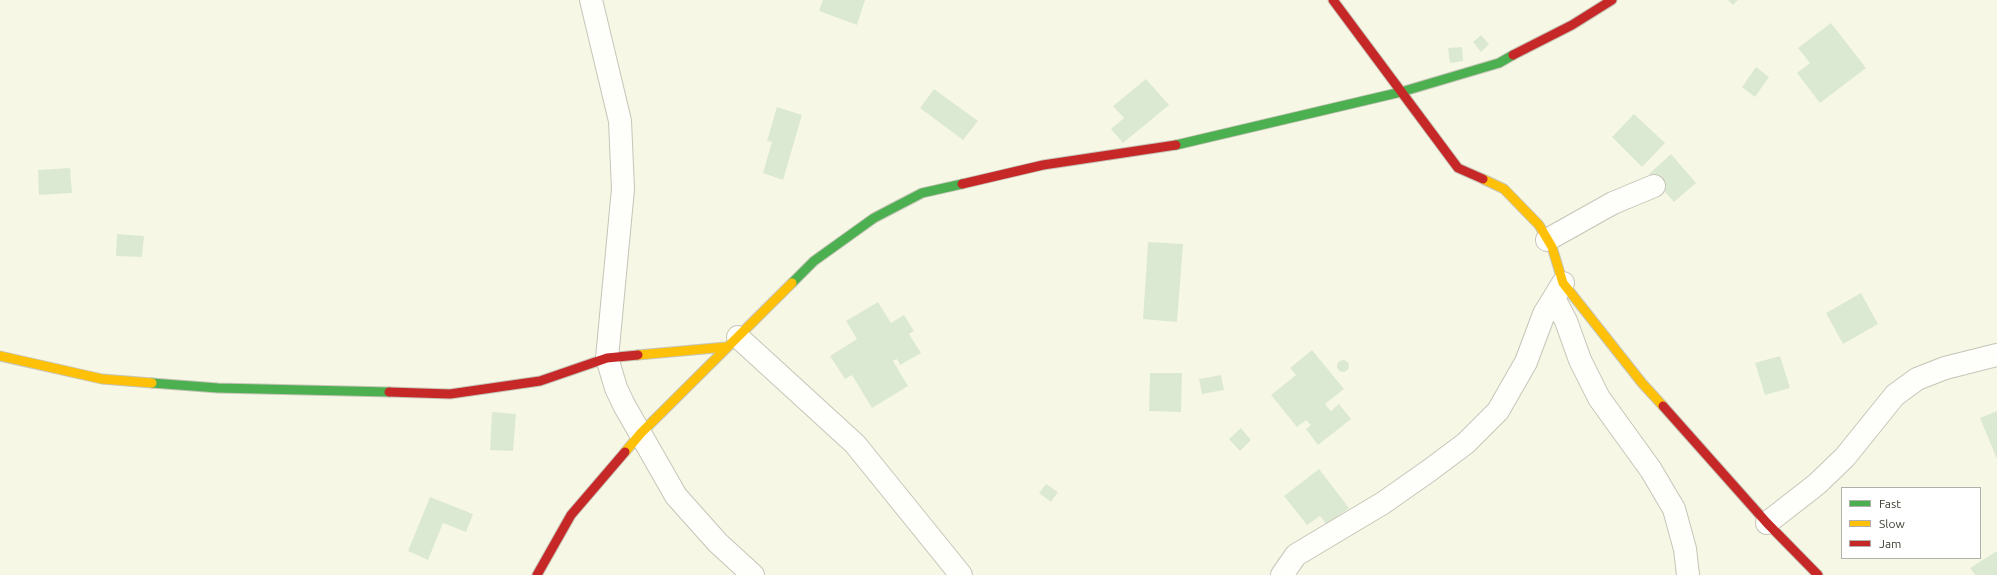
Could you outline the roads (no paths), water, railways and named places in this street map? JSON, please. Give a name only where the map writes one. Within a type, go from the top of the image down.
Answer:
[{"type":"street","points":[[591,0],[620,121],[623,190],[607,358],[616,388],[676,496],[718,542],[753,575]]},
{"type":"street","points":[[1333,0],[1458,168],[1504,190],[1538,225],[1557,260],[1558,291],[1566,321],[1580,360],[1599,398],[1647,464],[1674,509],[1685,549],[1688,575]]},
{"type":"street","points":[[537,575],[571,515],[641,433],[814,262],[874,218],[922,193],[1043,165],[1177,145],[1401,92],[1499,63],[1572,25],[1612,0]]},
{"type":"street","points":[[1547,240],[1613,203],[1654,186]]},
{"type":"street","points":[[1558,291],[1642,382],[1767,523],[1818,575]]},
{"type":"street","points":[[1282,575],[1296,555],[1383,502],[1430,470],[1466,443],[1498,411],[1526,362],[1544,314],[1558,291]]},
{"type":"street","points":[[0,356],[102,379],[218,388],[450,394],[540,381],[607,358],[732,342],[855,444],[961,575]]},
{"type":"street","points":[[1767,523],[1817,484],[1845,457],[1895,395],[1917,379],[1945,368],[1997,355]]}]
